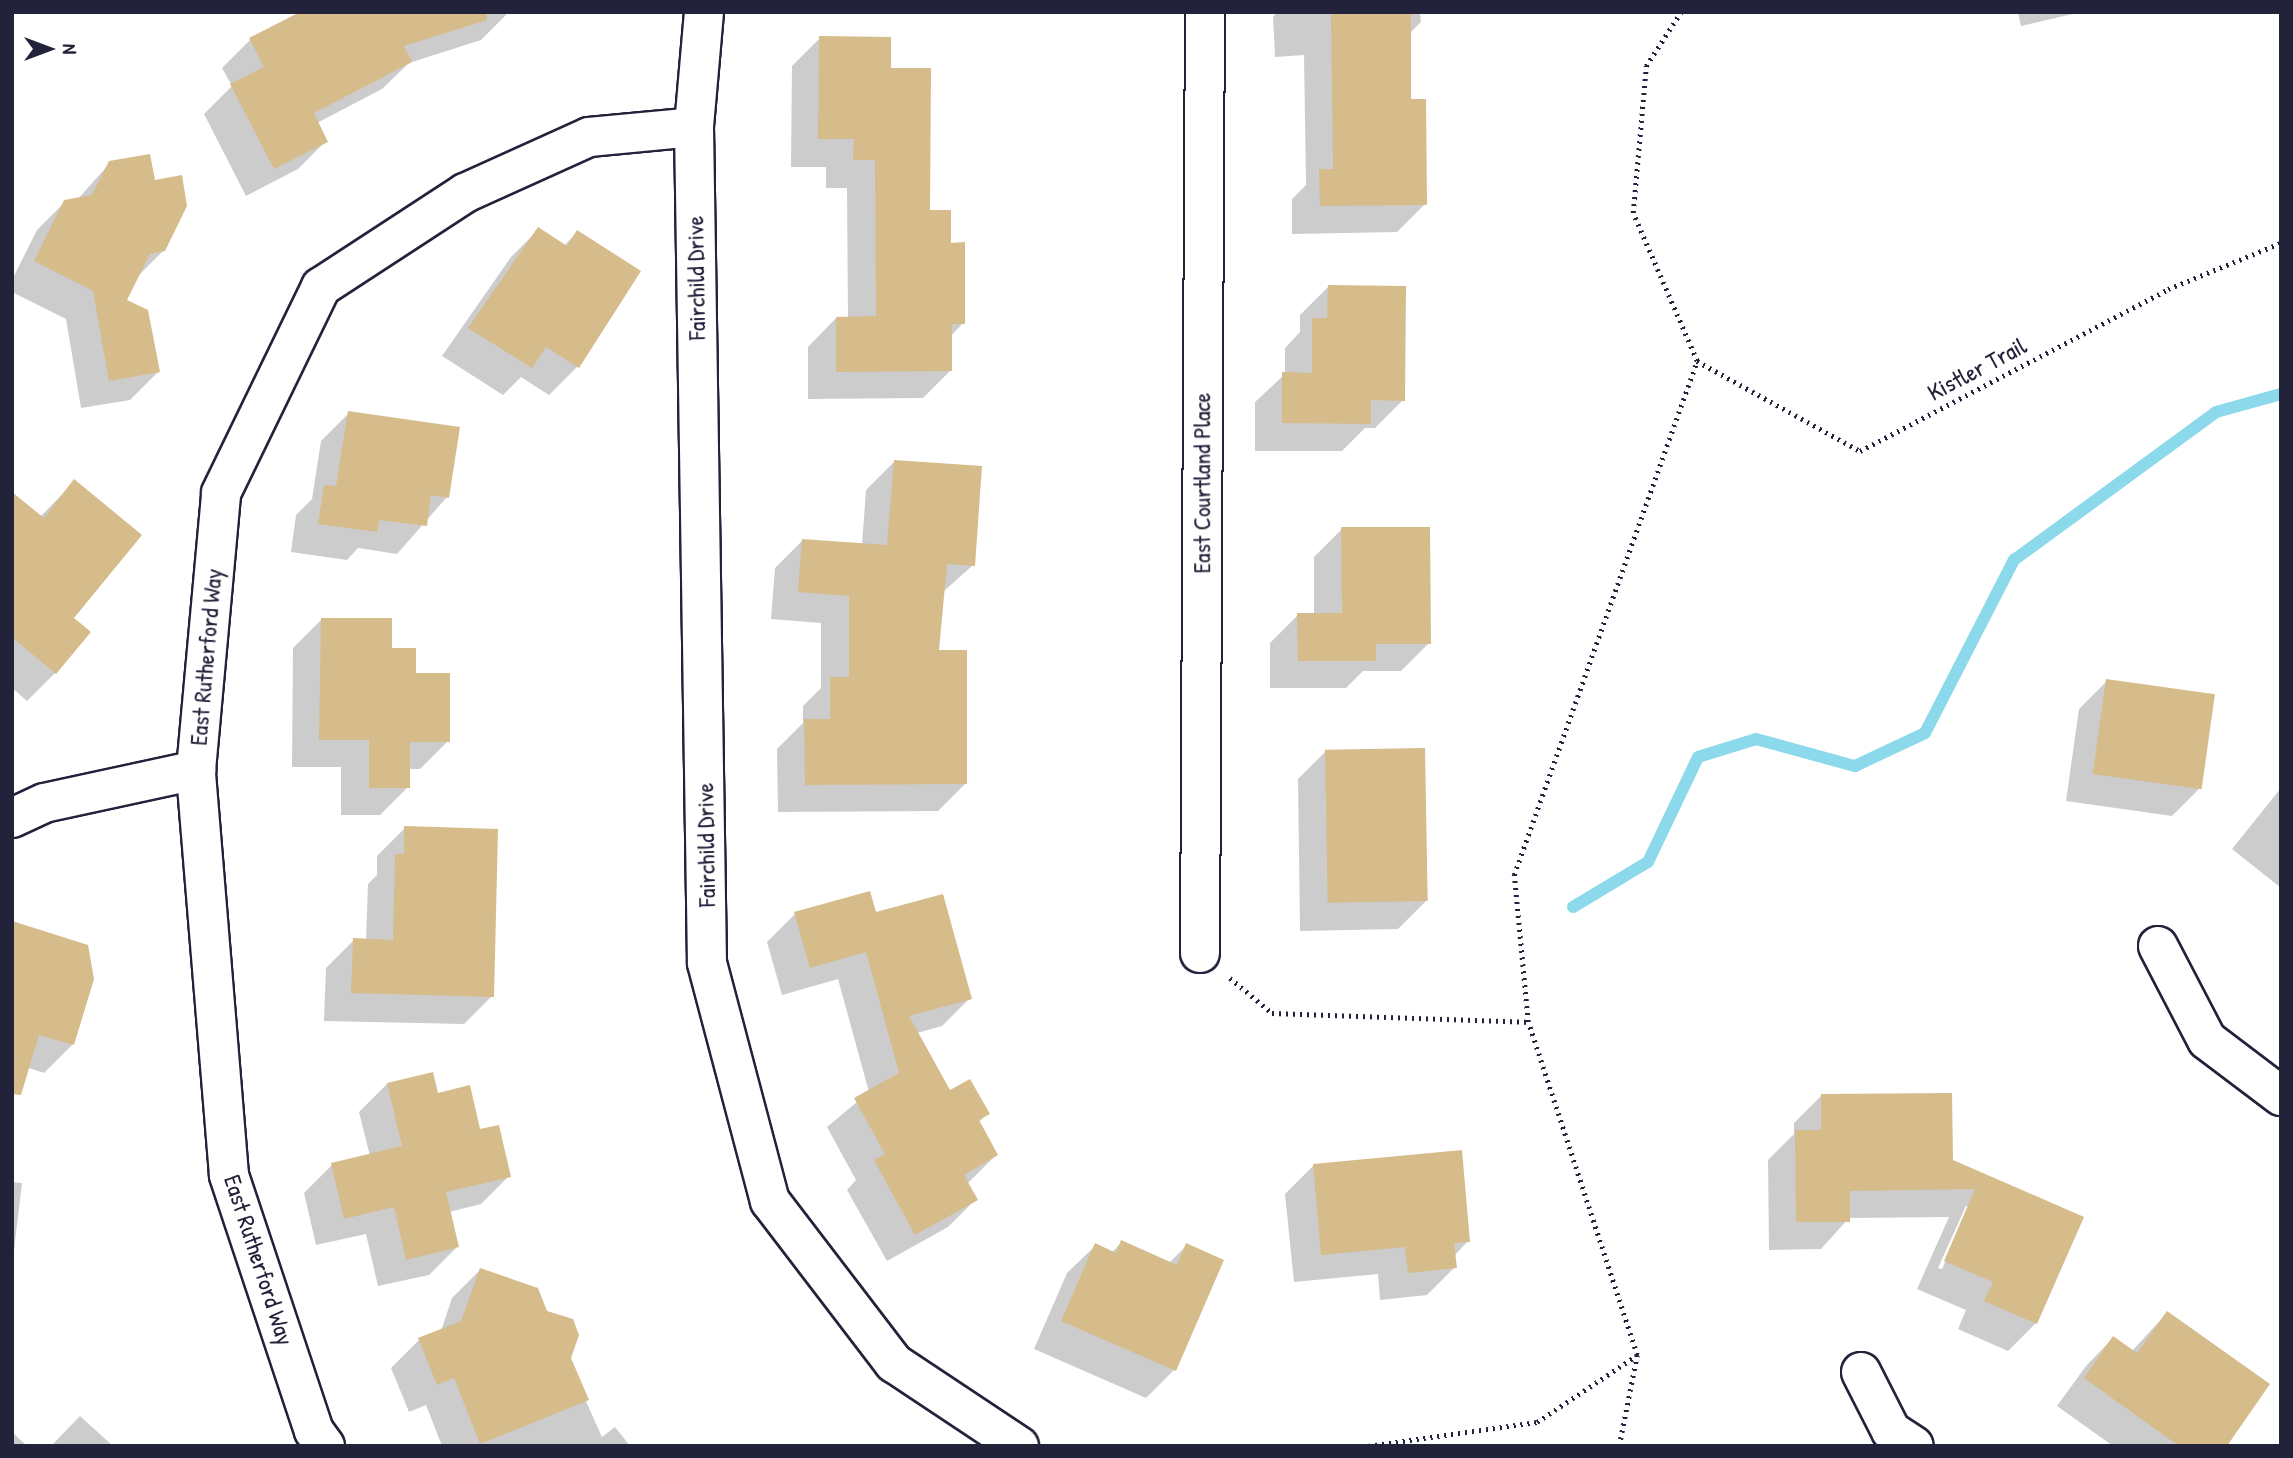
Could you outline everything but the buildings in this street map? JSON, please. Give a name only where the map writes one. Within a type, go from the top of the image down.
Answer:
[{"type":"street","name":"Fairchild Drive","points":[[705,12],[694,127],[707,963],[770,1201],[894,1363],[1019,1446]]},
{"type":"street","name":"East Courtland Place","points":[[1200,953],[1205,12]]},
{"type":"street","name":"East Rutherford Way","points":[[325,1446],[314,1432],[229,1175],[196,770],[221,493],[321,287],[465,193],[589,136],[694,127]]},
{"type":"street","points":[[12,818],[44,803],[196,770]]},
{"type":"street","points":[[2158,946],[2207,1040],[2281,1096]]},
{"type":"street","points":[[1861,1372],[1891,1431],[1914,1446]]},
{"type":"path","points":[[1619,1446],[1637,1356],[1528,1022],[1514,875],[1697,360],[1633,213],[1646,66],[1681,12]]},
{"type":"path","name":"Kistler Trail","points":[[1697,360],[1860,451],[2168,289],[2281,243]]},
{"type":"path","points":[[1200,953],[1272,1013],[1528,1022]]},
{"type":"path","points":[[1368,1446],[1538,1422],[1637,1356]]},
{"type":"waterway","points":[[1573,907],[1648,862],[1698,757],[1756,739],[1855,766],[1925,733],[2014,560],[2216,412],[2281,394]]}]
